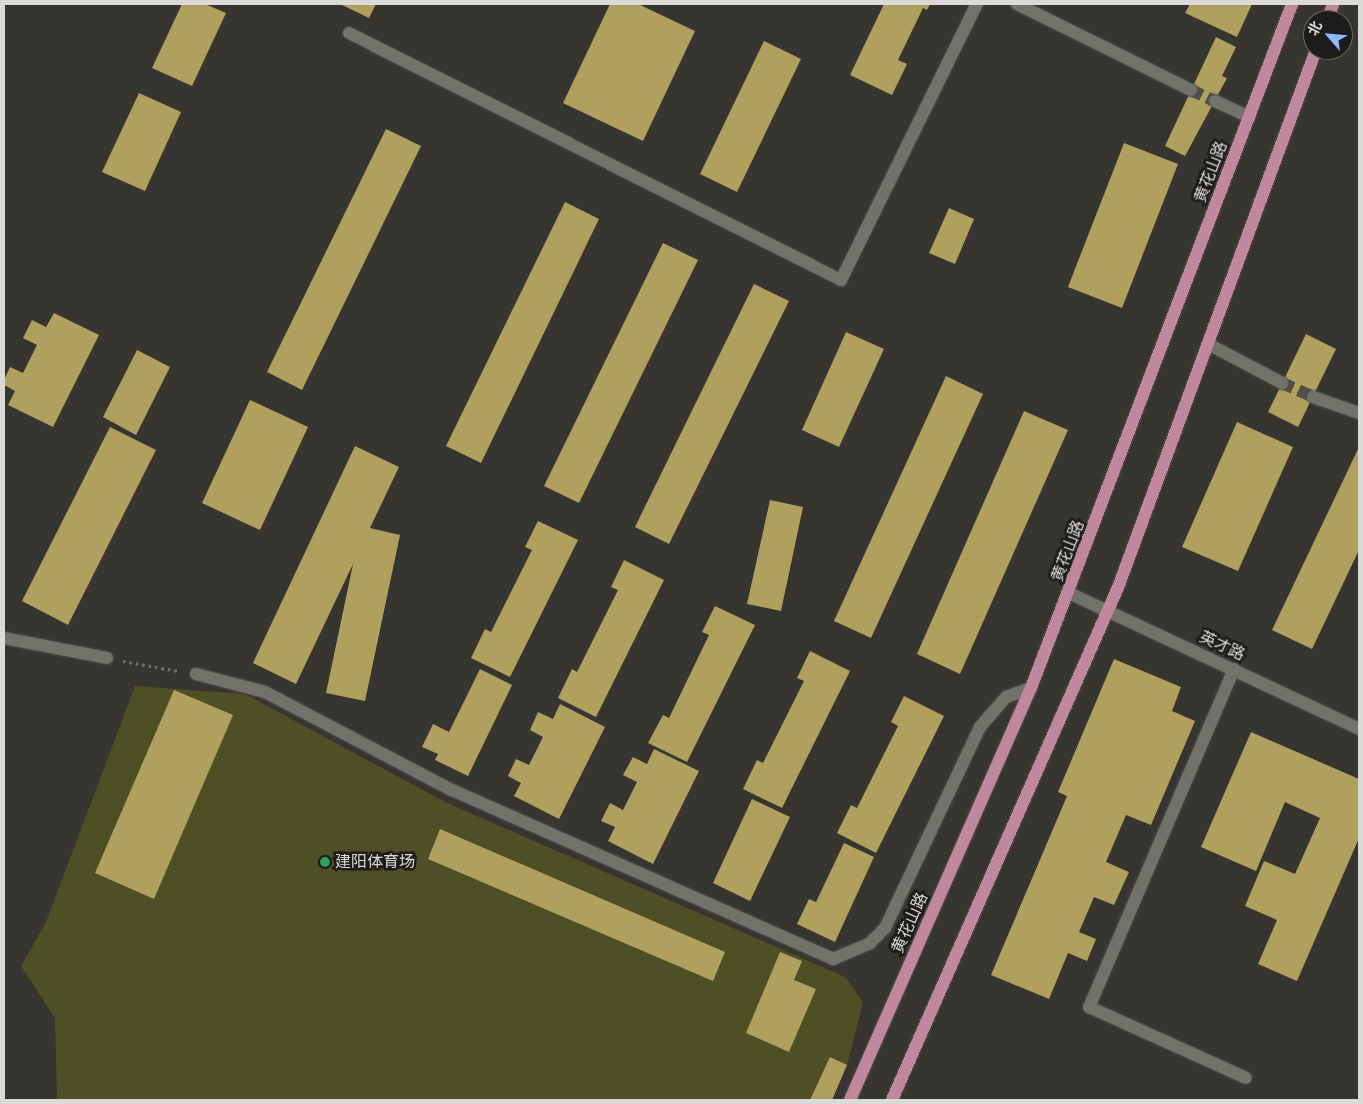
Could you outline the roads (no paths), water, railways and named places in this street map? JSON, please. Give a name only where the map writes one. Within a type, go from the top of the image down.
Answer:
[{"type":"main road","name":"黄花山路","points":[[850,1100],[1031,688],[1069,593],[1292,4]]},
{"type":"main road","points":[[892,1100],[1108,610],[1312,60]]},
{"type":"street","points":[[349,33],[841,280],[977,4]]},
{"type":"street","points":[[1017,4],[1192,90]]},
{"type":"street","points":[[1216,101],[1249,118]]},
{"type":"street","points":[[1208,344],[1282,383]]},
{"type":"street","points":[[1313,396],[1359,413]]},
{"type":"street","name":"英才路","points":[[1069,593],[1359,729]]},
{"type":"street","points":[[4,638],[107,658]]},
{"type":"street","points":[[1234,670],[1089,1007],[1246,1078]]},
{"type":"street","points":[[196,674],[265,692],[469,798],[833,959],[869,944],[884,928],[980,727],[1006,697],[1031,688]]},
{"type":"tunnel","points":[[1191,90],[1215,101]]},
{"type":"tunnel","points":[[1282,383],[1313,397]]},
{"type":"place","name":"建阳体育场","points":[[325,862]]}]
